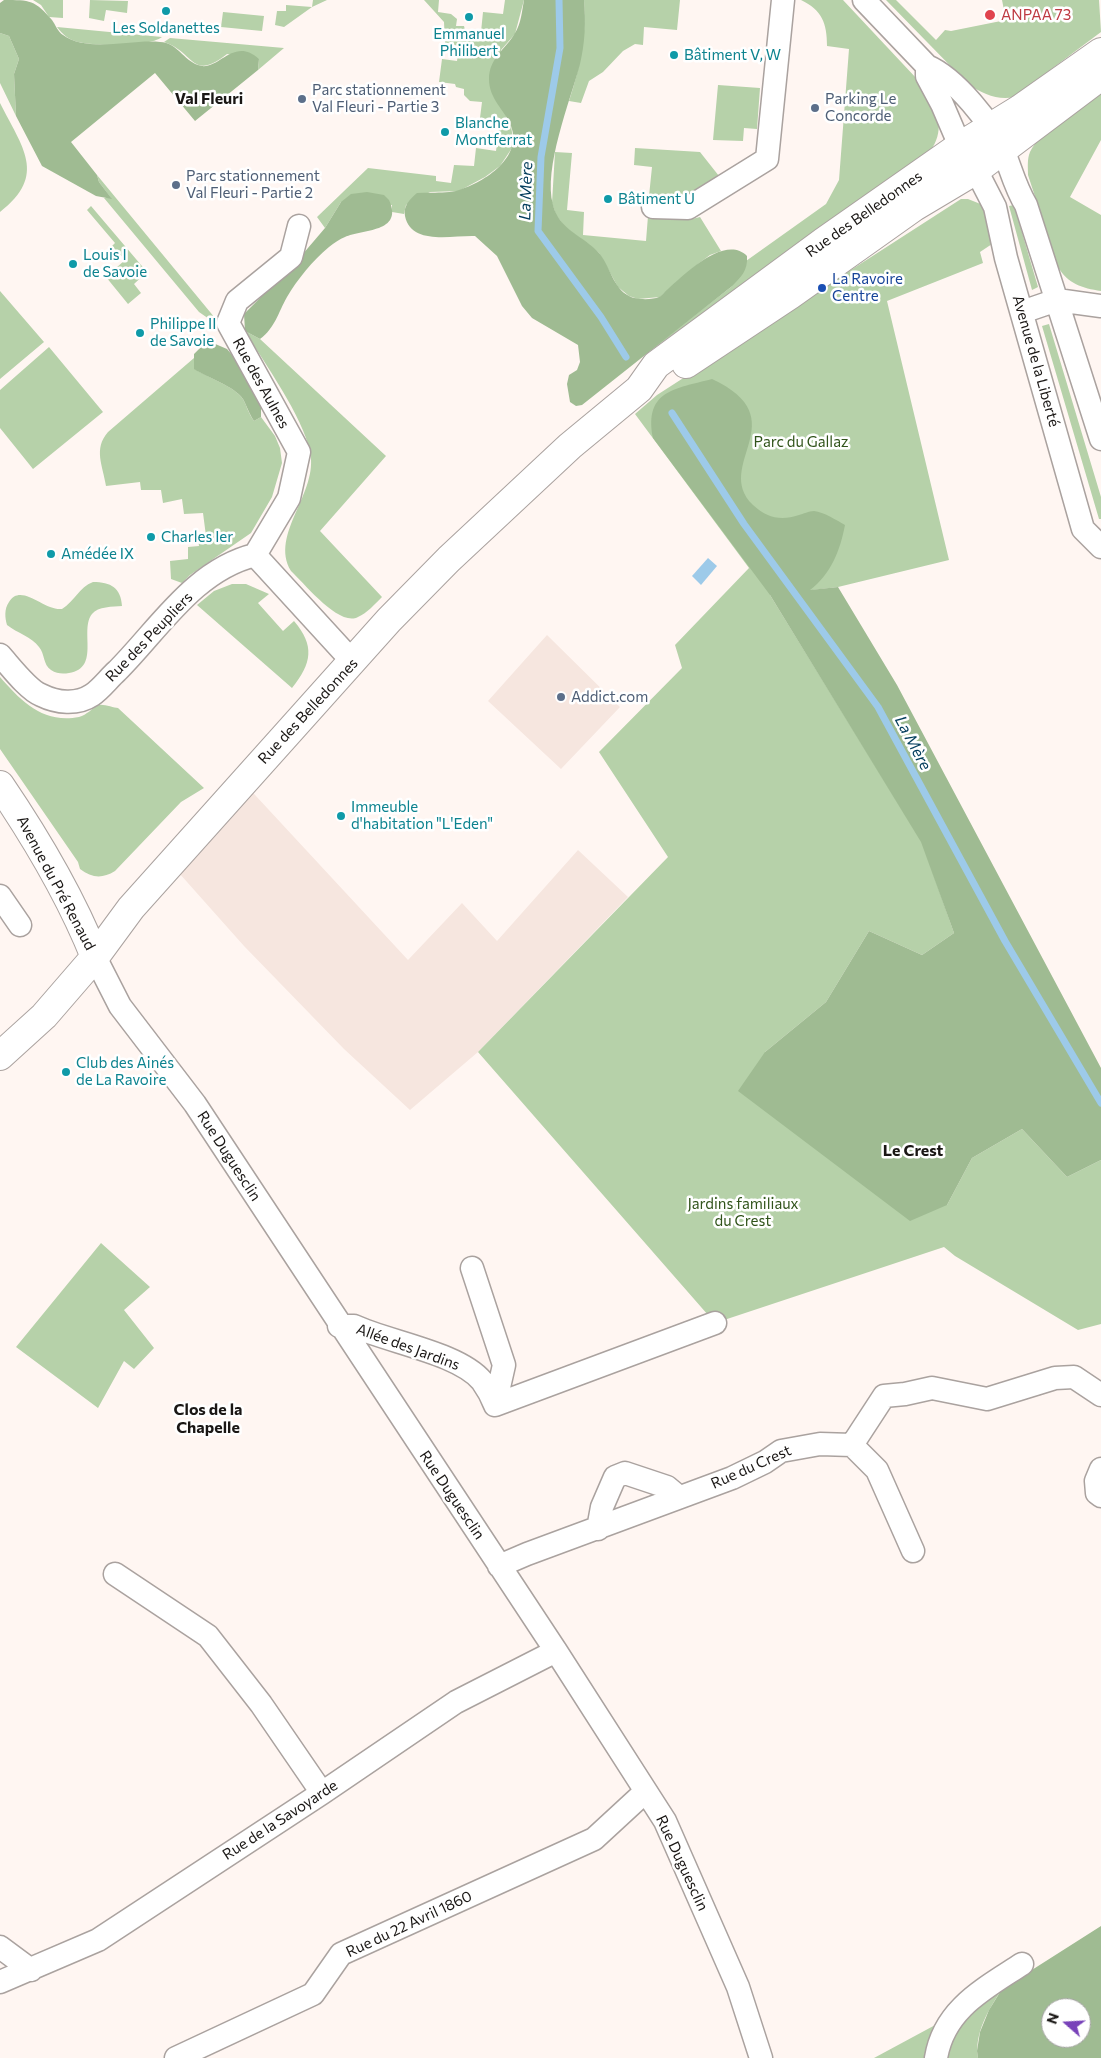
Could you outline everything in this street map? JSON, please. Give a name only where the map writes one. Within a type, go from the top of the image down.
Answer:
[{"type":"main road","name":"Rue des Belledonnes","points":[[639,388],[658,384],[914,207],[976,170],[996,138],[1101,52]]},
{"type":"main road","name":"Rue des Belledonnes","points":[[0,1056],[44,1016],[95,957],[131,908],[390,620],[449,559],[570,446],[639,388],[656,365],[960,146],[996,138],[1101,76]]},
{"type":"main road","name":"Avenue du Pré Renaud","points":[[0,785],[69,901],[95,957]]},
{"type":"street","points":[[653,207],[688,208],[767,159],[783,0]]},
{"type":"street","points":[[864,0],[927,66],[937,70],[958,89],[996,138],[1026,206],[1101,440]]},
{"type":"street","name":"Avenue de la Liberté","points":[[927,66],[927,76],[942,104],[960,146],[976,170],[995,206],[1022,312],[1083,529],[1101,547]]},
{"type":"street","name":"Rue des Aulnes","points":[[255,555],[289,498],[299,452],[228,323],[237,301],[291,257],[299,226]]},
{"type":"street","points":[[1022,312],[1057,300],[1101,306]]},
{"type":"street","points":[[255,555],[353,662]]},
{"type":"street","name":"Rue des Peupliers","points":[[0,655],[39,695],[60,702],[75,702],[92,695],[145,643],[181,599],[235,560],[255,555]]},
{"type":"street","points":[[0,896],[20,925]]},
{"type":"street","name":"Rue Duguesclin","points":[[95,957],[120,1006],[195,1104],[339,1326],[556,1651],[665,1821],[727,1961],[761,2058]]},
{"type":"street","points":[[472,1268],[504,1365],[495,1405]]},
{"type":"street","points":[[495,1405],[715,1323]]},
{"type":"street","name":"Allée des Jardins","points":[[339,1326],[354,1326],[441,1357],[467,1370],[481,1380],[495,1405]]},
{"type":"street","points":[[913,1551],[877,1470],[852,1445],[884,1396],[932,1388],[987,1399],[1056,1378],[1074,1378],[1101,1395]]},
{"type":"street","name":"Rue du Crest","points":[[499,1566],[732,1478],[765,1462],[780,1451],[820,1444],[852,1445]]},
{"type":"street","points":[[1101,1469],[1096,1481],[1097,1493],[1101,1496]]},
{"type":"street","points":[[598,1528],[602,1507],[615,1477],[625,1473],[667,1486],[679,1498]]},
{"type":"street","points":[[115,1574],[208,1636],[261,1704],[322,1793]]},
{"type":"street","name":"Rue de la Savoyarde","points":[[0,1982],[98,1940],[322,1793],[456,1702],[556,1651]]},
{"type":"street","name":"Rue du 22 Avril 1860","points":[[176,2058],[313,1994],[341,1954],[594,1839],[645,1792]]},
{"type":"street","points":[[0,1947],[31,1970]]},
{"type":"street","points":[[936,2058],[939,2041],[950,2019],[978,1993],[1022,1964]]},
{"type":"shaded area","points":[[547,635],[620,707],[561,769],[488,701]]},
{"type":"shaded area","points":[[243,782],[408,960],[462,903],[497,941],[578,850],[628,897],[478,1052],[410,1110],[344,1049],[244,946],[171,864]]},
{"type":"green space","points":[[4,0],[31,2],[41,8],[61,34],[73,40],[97,44],[166,43],[176,48],[193,63],[205,66],[234,52],[241,51],[250,53],[259,59],[258,70],[195,121],[155,73],[71,142],[97,175],[99,182],[112,199],[96,196],[42,166],[16,116],[14,74],[19,59],[9,36],[0,33],[0,3]]},
{"type":"green space","points":[[33,0],[63,0],[63,18],[49,17],[41,5]]},
{"type":"green space","points":[[90,0],[128,1],[127,13],[106,10],[104,21],[89,18]]},
{"type":"green space","points":[[313,0],[327,0],[312,7]]},
{"type":"green space","points":[[424,0],[439,0],[438,12],[451,14],[457,19],[456,26],[464,26],[465,30],[481,32],[483,12],[503,14],[505,0],[524,0],[515,34],[501,50],[506,117],[511,126],[514,145],[500,166],[485,177],[459,191],[430,192],[406,205],[404,214],[392,212],[392,205],[341,202],[325,228],[317,217],[368,168],[436,176],[436,181],[451,183],[454,165],[474,166],[476,148],[496,151],[500,121],[480,118],[482,102],[470,101],[464,95],[464,89],[456,87],[455,84],[439,82],[442,59],[457,61],[459,46],[445,43],[444,22]]},
{"type":"green space","points":[[524,0],[584,0],[585,32],[582,56],[559,135],[551,190],[556,214],[566,227],[599,253],[619,288],[629,296],[636,298],[656,298],[684,274],[717,253],[738,250],[747,256],[745,270],[731,287],[582,405],[576,406],[570,402],[567,384],[569,375],[577,370],[580,362],[578,345],[532,318],[522,306],[497,256],[475,236],[434,237],[424,235],[415,232],[405,216],[406,206],[417,193],[459,190],[480,181],[499,167],[507,158],[512,148],[511,126],[491,92],[489,79],[495,59],[517,29]]},
{"type":"green space","points":[[584,0],[680,0],[677,30],[644,27],[643,45],[635,44],[623,51],[603,72],[589,81],[581,103],[569,101],[582,51],[585,13]]},
{"type":"green space","points":[[801,0],[843,0],[932,95],[939,126],[936,141],[927,155],[640,358],[731,287],[746,261],[826,204],[839,180],[849,49],[827,46],[826,31],[822,18],[814,8]]},
{"type":"green space","points":[[886,0],[896,0],[936,40],[945,30],[951,31],[1006,20],[1002,0],[1099,0],[1101,32],[1014,97],[1002,98],[985,93],[969,85]]},
{"type":"green space","points":[[286,5],[312,7],[284,27],[275,25],[277,11],[286,11]]},
{"type":"green space","points":[[223,12],[264,16],[262,31],[221,27]]},
{"type":"green space","points":[[57,27],[162,37],[146,43],[134,44],[108,45],[86,43],[69,38]]},
{"type":"green space","points":[[0,33],[9,36],[19,59],[14,74],[16,116],[0,83]]},
{"type":"green space","points":[[170,38],[284,48],[258,70],[259,59],[227,54],[215,62],[199,65],[182,52],[164,42]]},
{"type":"green space","points":[[1101,82],[1101,140],[1070,197],[1101,215],[1101,291],[1076,284],[1066,278],[1058,267],[1028,175],[1028,157],[1035,144],[1043,135]]},
{"type":"green space","points":[[718,85],[760,88],[757,129],[744,128],[743,141],[713,140]]},
{"type":"green space","points":[[0,103],[22,147],[27,173],[23,186],[15,198],[0,212]]},
{"type":"green space","points":[[635,148],[700,152],[719,176],[694,192],[680,197],[649,196],[652,167],[634,165]]},
{"type":"green space","points":[[555,152],[572,153],[567,210],[584,212],[583,235],[646,241],[648,216],[688,220],[700,217],[721,251],[710,255],[698,264],[660,297],[638,299],[629,296],[618,287],[599,253],[565,227],[556,215],[552,203]]},
{"type":"green space","points":[[97,175],[215,318],[215,321],[199,312],[104,198],[111,198],[99,182]]},
{"type":"green space","points":[[367,192],[384,195],[389,200],[392,211],[391,219],[379,228],[352,234],[339,240],[317,258],[300,277],[287,297],[273,325],[260,339],[245,331],[244,314],[296,262],[325,228],[341,202],[351,194]]},
{"type":"green space","points":[[961,199],[968,199],[983,205],[995,242],[980,252],[983,263],[887,301],[949,560],[838,587],[770,595],[922,842],[954,933],[922,955],[869,931],[826,1002],[765,1052],[947,1205],[972,1158],[1022,1129],[1067,1177],[1101,1160],[1101,1324],[1078,1330],[955,1256],[944,1247],[715,1323],[478,1052],[668,857],[599,752],[682,668],[675,645],[749,568],[635,414],[657,395]]},
{"type":"green space","points":[[1014,205],[1038,287],[1032,290],[1009,206]]},
{"type":"green space","points":[[91,206],[147,272],[134,284],[141,293],[128,304],[106,277],[125,260],[112,246],[115,243],[87,210]]},
{"type":"green space","points":[[0,291],[44,342],[0,379]]},
{"type":"green space","points":[[1049,324],[1101,497],[1101,519],[1099,519],[1042,326]]},
{"type":"green space","points":[[245,331],[260,339],[386,456],[320,531],[382,597],[368,611],[358,617],[341,616],[332,610],[313,594],[291,571],[286,557],[286,543],[308,483],[311,467],[310,452],[300,422]]},
{"type":"green space","points":[[213,343],[227,349],[239,363],[261,401],[261,417],[254,421],[239,394],[194,369],[194,354],[204,344]]},
{"type":"green space","points":[[49,347],[103,412],[33,469],[0,428],[0,390]]},
{"type":"green space","points":[[194,358],[195,369],[239,394],[254,421],[261,417],[275,436],[280,448],[282,463],[272,497],[251,533],[190,575],[182,583],[171,579],[170,561],[188,559],[188,547],[199,546],[198,537],[206,536],[203,513],[184,514],[182,499],[163,503],[161,490],[141,490],[140,482],[106,486],[100,451],[103,438],[108,432]]},
{"type":"green space","points":[[712,379],[737,394],[749,410],[752,426],[741,474],[743,490],[753,505],[774,517],[786,518],[814,511],[845,525],[834,561],[824,577],[810,590],[838,587],[897,685],[1101,1068],[1101,1160],[1067,1177],[1022,1129],[972,1158],[947,1205],[910,1221],[738,1091],[765,1052],[826,1002],[869,931],[922,955],[954,933],[921,842],[770,595],[653,438],[651,422],[653,410],[665,394],[675,389]]},
{"type":"green space","points":[[93,582],[105,583],[114,587],[120,595],[122,606],[102,608],[92,614],[87,629],[87,656],[79,670],[62,674],[51,670],[48,668],[41,650],[36,644],[7,625],[5,614],[7,605],[14,597],[20,595],[48,606],[62,609],[84,587]]},
{"type":"green space","points":[[232,584],[246,584],[269,594],[258,603],[283,631],[294,621],[301,630],[308,647],[307,662],[299,679],[292,688],[197,605],[214,591]]},
{"type":"green space","points":[[0,677],[34,709],[54,717],[79,717],[99,705],[118,708],[204,788],[181,802],[115,871],[101,876],[93,876],[84,872],[80,869],[78,862],[0,749]]},
{"type":"green space","points":[[101,1243],[150,1287],[124,1310],[154,1348],[134,1369],[124,1361],[98,1408],[16,1347]]},
{"type":"green space","points":[[1101,1926],[1101,2058],[978,2058],[977,2051],[980,2032],[989,2010],[1002,1989]]},
{"type":"green space","points":[[1002,1989],[980,2030],[977,2049],[978,2058],[874,2058]]},
{"type":"water","points":[[708,558],[717,566],[701,585],[692,576]]},
{"type":"waterway","name":"La Mère","points":[[559,0],[560,48],[541,157],[538,231],[601,317],[626,357]]},
{"type":"waterway","name":"La Mère","points":[[672,413],[744,524],[878,707],[1005,941],[1101,1103]]},
{"type":"place","name":"Les Soldanettes","points":[[166,11]]},
{"type":"place","name":"ANPAA 73","points":[[990,15]]},
{"type":"place","name":"Emmanuel Philibert","points":[[469,17]]},
{"type":"place","name":"Bâtiment V, W","points":[[674,55]]},
{"type":"place","name":"Parc stationnement Val Fleuri - Partie 3","points":[[302,99]]},
{"type":"place","name":"Parking Le Concorde","points":[[815,108]]},
{"type":"place","name":"Blanche Montferrat","points":[[445,132]]},
{"type":"place","name":"Parc stationnement Val Fleuri - Partie 2","points":[[176,185]]},
{"type":"place","name":"Bâtiment U","points":[[608,199]]},
{"type":"place","name":"Louis I de Savoie","points":[[73,264]]},
{"type":"place","name":"La Ravoire Centre","points":[[822,288]]},
{"type":"place","name":"Philippe II de Savoie","points":[[140,333]]},
{"type":"place","name":"Charles Ier","points":[[151,537]]},
{"type":"place","name":"Amédée IX","points":[[51,554]]},
{"type":"place","name":"Addict.com","points":[[561,697]]},
{"type":"place","name":"Immeuble d'habitation \"L'Eden\"","points":[[341,816]]},
{"type":"place","name":"Club des Ainés de La Ravoire","points":[[66,1072]]},
{"type":"district","name":"Val Fleuri","points":[[209,99]]},
{"type":"district","name":"Le Crest","points":[[913,1151]]},
{"type":"district","name":"Clos de la Chapelle","points":[[208,1419]]},
{"type":"park label","name":"Parc du Gallaz","points":[[801,442]]},
{"type":"park label","name":"Jardins familiaux du Crest","points":[[743,1212]]}]
